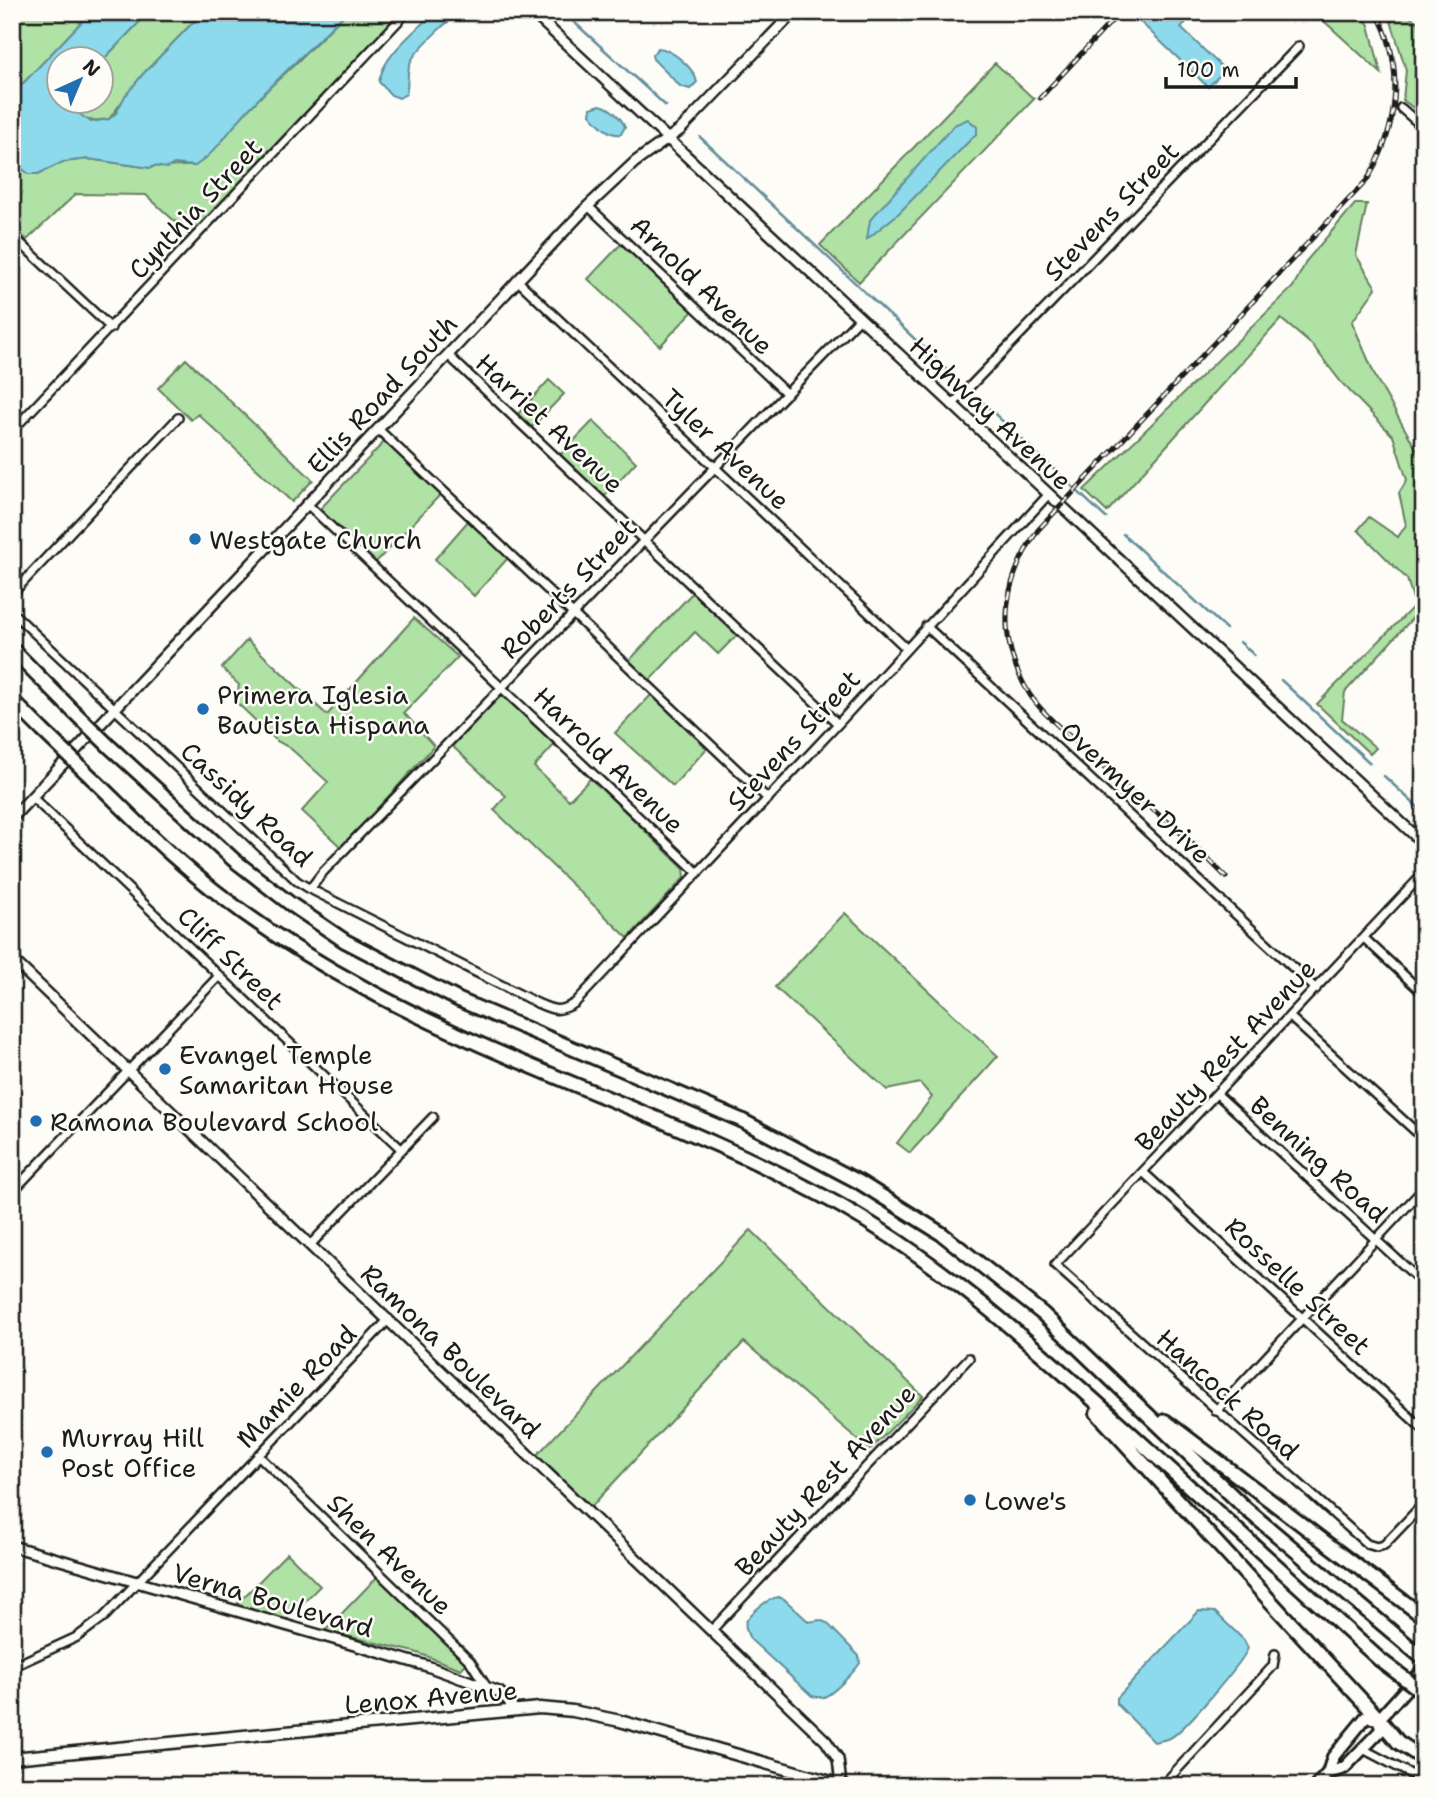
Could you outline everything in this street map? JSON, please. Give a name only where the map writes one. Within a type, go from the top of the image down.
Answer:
[{"type":"highway","points":[[12,649],[110,747],[234,860],[292,905],[345,941],[459,1000],[741,1120],[859,1182],[942,1234],[1043,1314],[1245,1508],[1424,1659]]},
{"type":"highway","points":[[12,700],[172,855],[264,927],[319,963],[377,995],[460,1035],[738,1155],[843,1207],[945,1274],[1045,1356],[1379,1659],[1424,1693]]},
{"type":"highway","points":[[1045,1356],[1398,1742],[1424,1759]]},
{"type":"highway","points":[[1122,1388],[1424,1617]]},
{"type":"main road","points":[[1379,1719],[1424,1669]]},
{"type":"main road","name":"Lenox Avenue","points":[[12,1758],[514,1710],[573,1711],[603,1717],[822,1783],[843,1785]]},
{"type":"main road","points":[[1316,1786],[1328,1773],[1333,1757],[1366,1717],[1379,1719]]},
{"type":"main road","points":[[1328,1773],[1344,1768],[1381,1730],[1379,1719]]},
{"type":"street","name":"Cynthia Street","points":[[12,431],[407,12]]},
{"type":"street","name":"Highway Avenue","points":[[532,12],[1424,844]]},
{"type":"street","name":"Ellis Road South","points":[[12,818],[588,206],[629,167],[680,130],[794,12]]},
{"type":"street","name":"Stevens Street","points":[[952,405],[1299,46]]},
{"type":"street","points":[[1401,108],[1424,128]]},
{"type":"street","name":"Arnold Avenue","points":[[588,206],[787,394]]},
{"type":"street","points":[[12,235],[111,328]]},
{"type":"street","name":"Tyler Avenue","points":[[517,280],[906,648]]},
{"type":"street","name":"Roberts Street","points":[[310,889],[323,872],[859,319]]},
{"type":"street","name":"Harriet Avenue","points":[[448,355],[838,724]]},
{"type":"street","points":[[12,417],[19,424]]},
{"type":"street","points":[[12,594],[178,418]]},
{"type":"street","points":[[378,429],[768,799]]},
{"type":"street","name":"Stevens Street","points":[[565,1010],[575,1003],[768,799],[1048,495]]},
{"type":"street","name":"Harrold Avenue","points":[[307,504],[698,873]]},
{"type":"street","name":"Cassidy Road","points":[[12,611],[286,873],[310,889],[537,1003],[552,1010],[565,1010]]},
{"type":"street","name":"Overmyer Drive","points":[[926,626],[1316,989]]},
{"type":"street","name":"Cliff Street","points":[[32,797],[401,1149]]},
{"type":"street","name":"Beauty Rest Avenue","points":[[1055,1265],[1424,873]]},
{"type":"street","points":[[1364,938],[1424,994]]},
{"type":"street","name":"Ramona Boulevard","points":[[12,959],[826,1741],[838,1759],[843,1785]]},
{"type":"street","points":[[12,1192],[219,976]]},
{"type":"street","points":[[1290,1017],[1424,1139]]},
{"type":"street","name":"Benning Road","points":[[1217,1094],[1424,1284]]},
{"type":"street","points":[[311,1244],[433,1117]]},
{"type":"street","name":"Rosselle Street","points":[[1143,1172],[1424,1430]]},
{"type":"street","points":[[1216,1411],[1424,1188]]},
{"type":"street","name":"Hancock Road","points":[[1055,1265],[1356,1538],[1377,1547],[1389,1541],[1424,1503]]},
{"type":"street","name":"Mamie Road","points":[[12,1667],[77,1637],[104,1617],[389,1319]]},
{"type":"street","name":"Beauty Rest Avenue","points":[[711,1631],[969,1358]]},
{"type":"street","name":"Shen Avenue","points":[[258,1455],[470,1661],[486,1686]]},
{"type":"street","name":"Verna Boulevard","points":[[12,1546],[427,1666],[486,1686],[504,1696],[514,1710]]},
{"type":"street","points":[[1162,1786],[1273,1666],[1275,1654]]},
{"type":"street","points":[[1363,1749],[1424,1781]]},
{"type":"green space","points":[[12,12],[91,12],[59,46],[46,46],[46,59],[12,95]]},
{"type":"green space","points":[[149,12],[203,12],[143,74],[116,110],[116,46]]},
{"type":"green space","points":[[347,12],[402,12],[191,236],[146,195],[76,194],[27,240],[12,226],[12,161],[20,168],[38,174],[63,162],[88,159],[151,168],[195,166],[224,139],[229,130],[270,87]]},
{"type":"green space","points":[[1314,12],[1359,12],[1369,25],[1381,73]]},
{"type":"green space","points":[[1394,12],[1404,12],[1424,27],[1424,102],[1416,110],[1403,100],[1406,70],[1391,21]]},
{"type":"green space","points":[[995,63],[1034,99],[859,282],[820,245]]},
{"type":"green space","points":[[81,116],[111,116],[97,121]]},
{"type":"green space","points":[[1355,204],[1367,204],[1356,255],[1376,288],[1352,322],[1376,378],[1415,447],[1424,456],[1424,616],[1419,611],[1345,692],[1342,719],[1376,748],[1370,754],[1317,704],[1415,605],[1407,579],[1358,530],[1369,517],[1398,537],[1406,525],[1399,493],[1407,480],[1393,436],[1341,382],[1313,346],[1281,319],[1107,512],[1084,490],[1293,287],[1307,260]]},
{"type":"green space","points":[[622,243],[693,311],[660,346],[588,279]]},
{"type":"green space","points":[[186,359],[313,480],[292,502],[198,414],[191,420],[158,388]]},
{"type":"green space","points":[[549,380],[564,394],[531,428],[517,415]]},
{"type":"green space","points":[[593,421],[636,462],[603,498],[559,456]]},
{"type":"green space","points":[[386,440],[442,493],[375,563],[319,510]]},
{"type":"green space","points":[[469,520],[508,558],[474,596],[435,559]]},
{"type":"green space","points":[[694,591],[738,634],[718,654],[695,632],[649,681],[628,662]]},
{"type":"green space","points":[[414,618],[458,657],[404,713],[434,746],[342,848],[302,811],[328,782],[290,748],[277,741],[236,702],[239,685],[222,668],[247,640],[327,715]]},
{"type":"green space","points":[[652,694],[708,747],[673,786],[615,733]]},
{"type":"green space","points":[[496,696],[507,697],[555,744],[534,767],[569,800],[591,778],[684,869],[685,877],[628,938],[494,810],[506,796],[451,745]]},
{"type":"green space","points":[[845,913],[998,1056],[910,1153],[897,1143],[932,1097],[920,1083],[887,1090],[775,987]]},
{"type":"green space","points":[[751,1230],[923,1396],[870,1450],[744,1342],[591,1507],[537,1455]]},
{"type":"green space","points":[[287,1553],[320,1586],[286,1620],[235,1606]]},
{"type":"green space","points":[[378,1576],[464,1661],[465,1665],[461,1669],[415,1652],[325,1631]]},
{"type":"water","points":[[91,12],[149,12],[116,46],[59,46]]},
{"type":"water","points":[[203,12],[347,12],[259,98],[210,154],[195,166],[174,164],[167,168],[151,168],[88,159],[63,162],[38,174],[29,174],[12,161],[12,95],[46,59],[46,116],[82,116],[91,122],[109,119],[116,116],[125,96],[143,74]]},
{"type":"water","points":[[434,12],[464,12],[444,25],[411,61],[406,94],[399,98],[391,95],[379,82],[387,62],[401,44]]},
{"type":"water","points":[[1130,12],[1176,12],[1186,22],[1181,28],[1225,70],[1208,87]]},
{"type":"water","points":[[658,48],[676,56],[692,71],[697,82],[690,89],[680,86],[653,59],[652,55]]},
{"type":"water","points":[[600,105],[611,110],[621,120],[625,127],[621,134],[608,131],[590,114],[591,108]]},
{"type":"water","points":[[968,119],[977,127],[977,133],[899,213],[867,239],[870,220],[954,125]]},
{"type":"water","points":[[778,1597],[784,1599],[809,1622],[820,1620],[827,1623],[859,1656],[860,1663],[853,1672],[824,1697],[812,1696],[750,1639],[746,1631],[746,1622],[755,1610]]},
{"type":"water","points":[[1199,1611],[1215,1612],[1244,1640],[1248,1648],[1225,1681],[1177,1733],[1170,1738],[1154,1742],[1117,1704],[1117,1698]]},
{"type":"waterway","points":[[563,12],[666,106]]},
{"type":"waterway","points":[[700,137],[953,375]]},
{"type":"waterway","points":[[981,401],[1106,518]]},
{"type":"waterway","points":[[1123,534],[1226,629]]},
{"type":"waterway","points":[[1240,642],[1254,655]]},
{"type":"waterway","points":[[1281,680],[1370,763]]},
{"type":"waterway","points":[[1384,776],[1424,813]]},
{"type":"railway","points":[[1040,98],[1120,12]]},
{"type":"railway","points":[[1226,877],[1183,835],[1055,723],[1030,695],[1011,652],[1007,611],[1010,590],[1026,550],[1038,530],[1367,180],[1386,140],[1394,97],[1392,54],[1376,12]]},
{"type":"place","name":"Westgate Church","points":[[195,539]]},
{"type":"place","name":"Primera Iglesia Bautista Hispana","points":[[203,709]]},
{"type":"place","name":"Evangel Temple Samaritan House","points":[[165,1069]]},
{"type":"place","name":"Ramona Boulevard School","points":[[36,1121]]},
{"type":"place","name":"Murray Hill Post Office","points":[[47,1452]]},
{"type":"place","name":"Lowe's","points":[[970,1500]]}]
